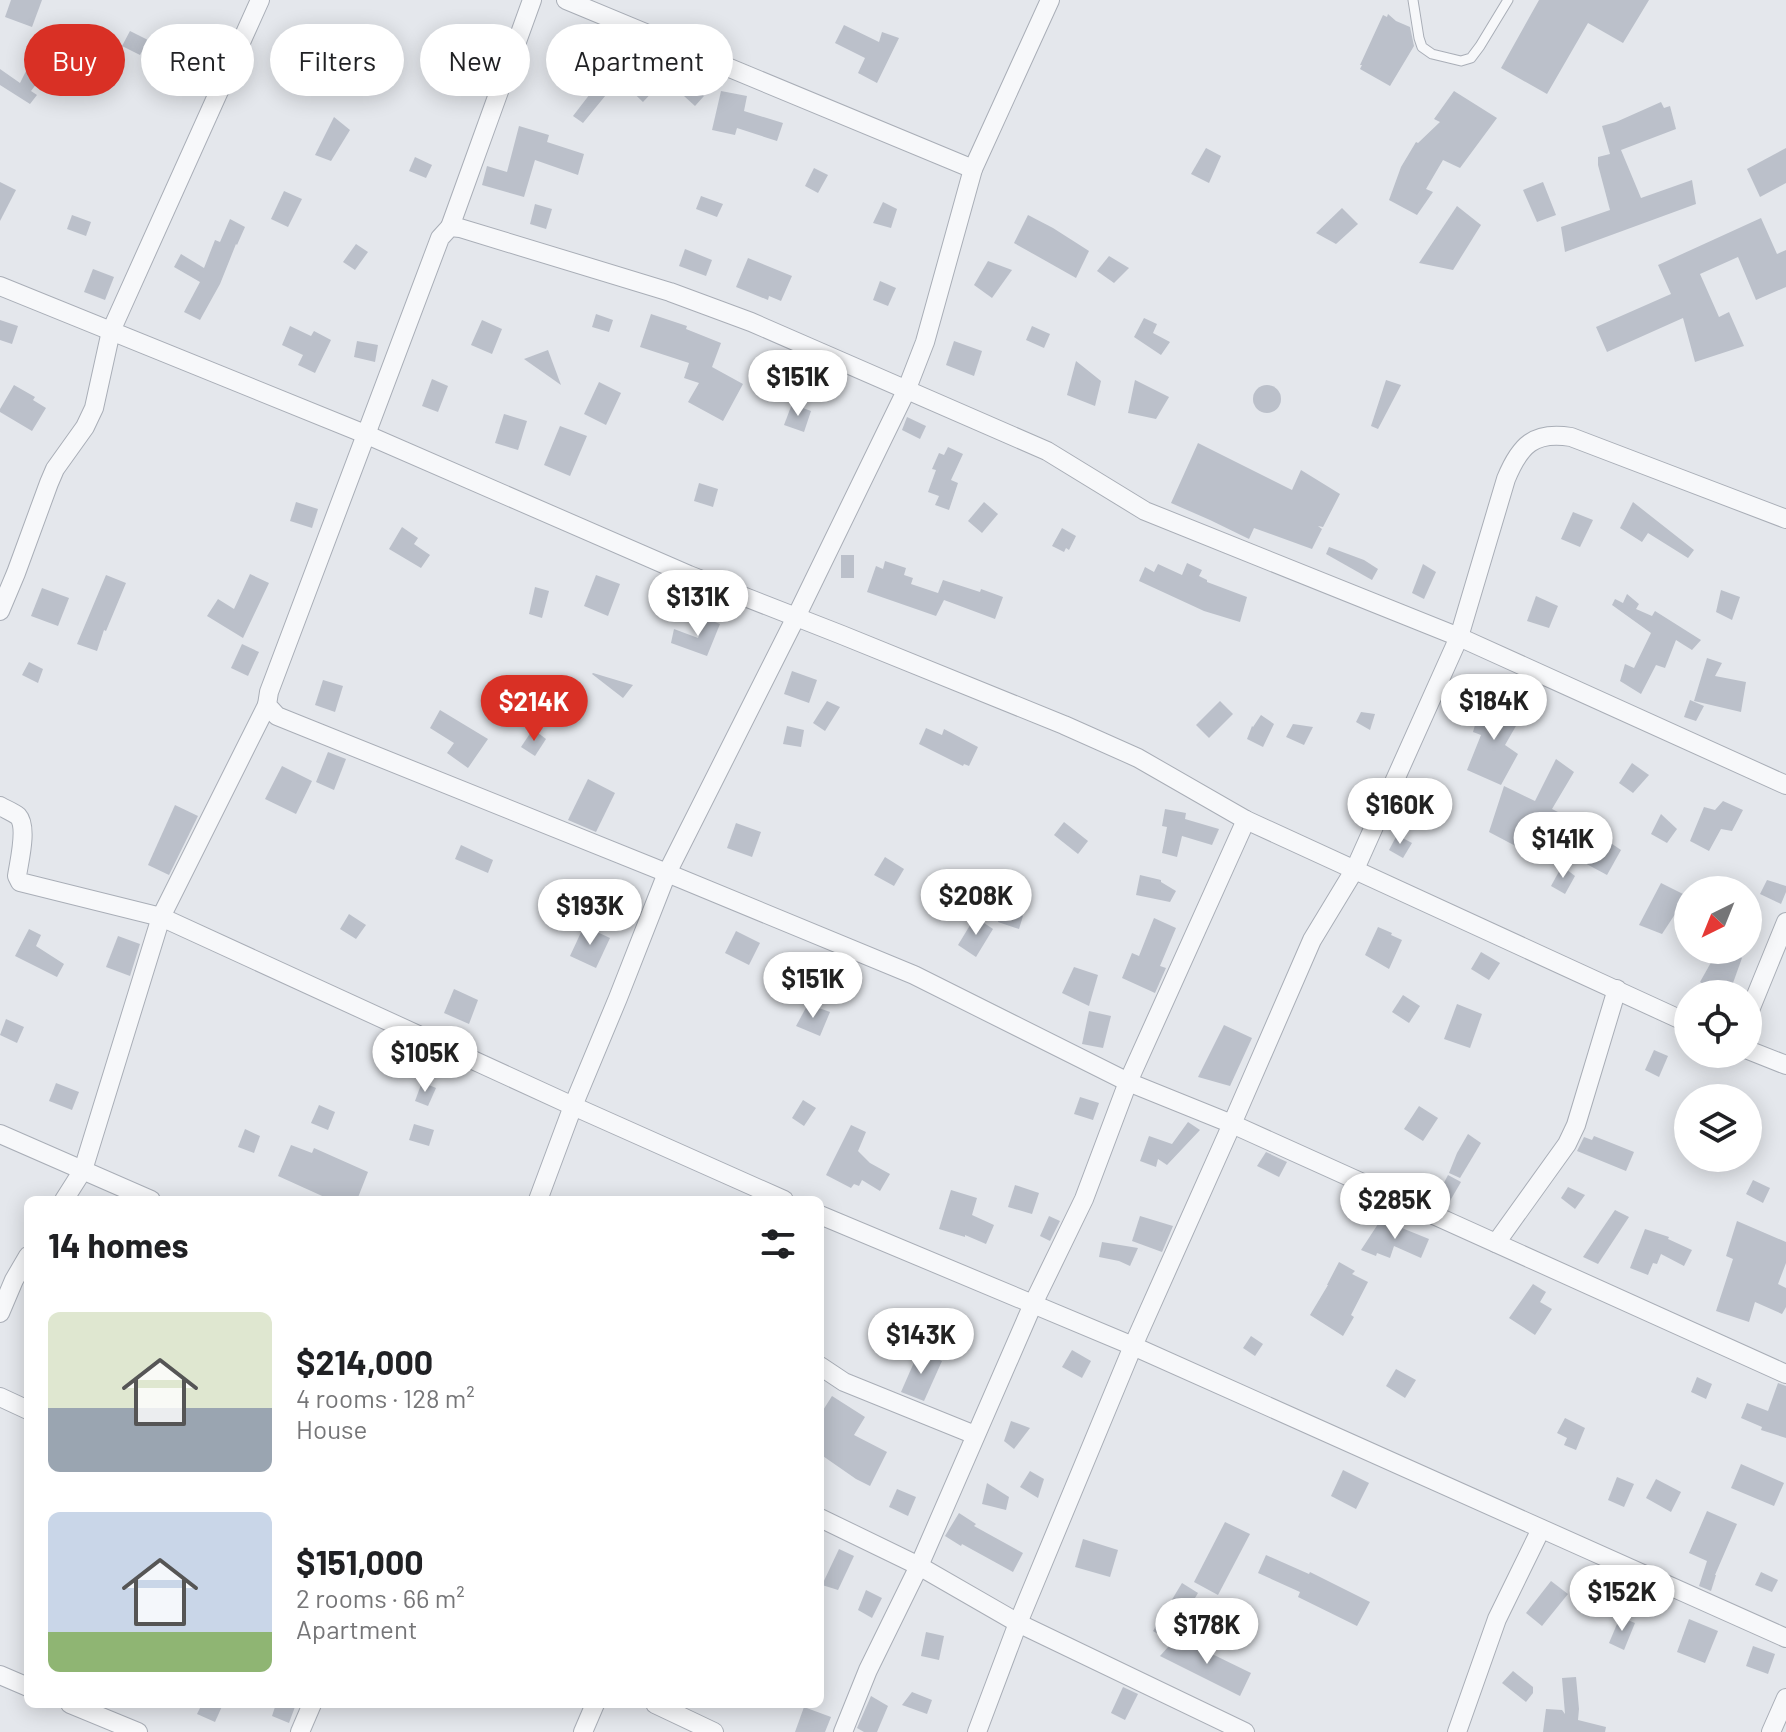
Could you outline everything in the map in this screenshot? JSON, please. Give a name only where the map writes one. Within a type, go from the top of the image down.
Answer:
[{"type":"street","points":[[0,611],[55,469],[85,427],[94,408],[111,331],[260,0]]},
{"type":"street","points":[[67,1196],[83,1170],[161,917],[267,705],[274,678],[365,434],[440,238],[450,227],[532,0]]},
{"type":"street","points":[[566,0],[973,169]]},
{"type":"street","points":[[539,1196],[667,873],[906,391],[925,342],[973,169],[1050,0]]},
{"type":"street","points":[[450,227],[670,292],[751,322],[1047,451],[1145,511],[1459,637],[1786,785]]},
{"type":"street","points":[[0,286],[365,434],[689,575],[1064,725],[1138,758],[1246,820],[1674,1016]]},
{"type":"street","points":[[977,1732],[1018,1623],[1133,1346],[1312,940],[1355,869],[1459,637],[1513,462],[1523,448],[1536,439],[1553,434],[1571,437],[1786,519]]},
{"type":"street","points":[[267,705],[277,716],[914,975],[1128,1082],[1232,1124],[1786,1374]]},
{"type":"street","points":[[0,808],[17,816],[22,824],[17,876],[20,882],[161,917],[775,1196]]},
{"type":"street","points":[[843,1732],[1033,1304],[1084,1199],[1128,1082],[1246,820]]},
{"type":"street","points":[[1762,981],[1786,922]]},
{"type":"street","points":[[1496,1243],[1567,1144],[1582,1107],[1617,989]]},
{"type":"street","points":[[1609,1016],[1636,998]]},
{"type":"street","points":[[1762,1056],[1786,1065]]},
{"type":"street","points":[[0,1134],[142,1196]]},
{"type":"street","points":[[824,1217],[1133,1346],[1786,1638]]},
{"type":"street","points":[[0,1313],[24,1263]]},
{"type":"street","points":[[824,1369],[844,1382],[975,1435]]},
{"type":"street","points":[[0,1397],[24,1408]]},
{"type":"street","points":[[824,1520],[919,1566],[1018,1623],[1245,1732]]},
{"type":"street","points":[[1457,1732],[1497,1619],[1541,1529]]},
{"type":"street","points":[[0,1675],[24,1685]]},
{"type":"street","points":[[1771,1732],[1786,1698]]},
{"type":"street","points":[[80,1708],[138,1732]]},
{"type":"street","points":[[300,1732],[310,1708]]},
{"type":"street","points":[[583,1732],[593,1708]]},
{"type":"street","points":[[663,1708],[714,1732]]},
{"type":"lane","points":[[1413,0],[1422,47],[1432,54],[1461,61],[1471,58],[1508,0]]},
{"type":"building","points":[[11,0],[42,0],[33,24],[5,17]]},
{"type":"building","points":[[1539,0],[1649,0],[1623,43],[1588,23],[1547,94],[1501,68]]},
{"type":"building","points":[[1388,14],[1410,27],[1414,46],[1390,86],[1360,69],[1383,15],[1387,17]]},
{"type":"building","points":[[844,25],[879,42],[882,32],[899,38],[877,83],[858,73],[865,58],[835,43]]},
{"type":"building","points":[[130,31],[141,36],[140,55],[125,48]]},
{"type":"building","points":[[0,69],[20,83],[24,75],[24,96],[36,96],[30,104],[0,85]]},
{"type":"building","points":[[1454,91],[1497,118],[1460,168],[1443,160],[1426,189],[1433,192],[1417,215],[1389,200],[1401,167],[1416,142],[1440,122],[1434,119]]},
{"type":"building","points":[[733,93],[747,96],[744,111],[783,123],[777,141],[737,128],[735,135],[712,130],[720,96],[733,96]]},
{"type":"building","points":[[588,96],[605,96],[583,123],[573,116]]},
{"type":"building","points":[[684,96],[704,96],[695,106]]},
{"type":"building","points":[[1661,102],[1664,108],[1670,106],[1676,129],[1621,150],[1641,198],[1692,180],[1696,204],[1565,252],[1561,227],[1610,210],[1598,165],[1598,157],[1610,154],[1602,126]]},
{"type":"building","points":[[334,117],[350,130],[331,161],[315,155]]},
{"type":"building","points":[[519,126],[549,135],[547,142],[584,154],[578,175],[535,160],[524,197],[482,185],[487,166],[507,172]]},
{"type":"building","points":[[1206,148],[1221,156],[1209,183],[1191,174]]},
{"type":"building","points":[[1786,148],[1786,183],[1760,197],[1747,169]]},
{"type":"building","points":[[415,157],[432,165],[426,178],[409,171]]},
{"type":"building","points":[[814,168],[828,175],[818,193],[805,186]]},
{"type":"building","points":[[0,182],[16,190],[0,221]]},
{"type":"building","points":[[1543,182],[1556,215],[1537,222],[1523,190]]},
{"type":"building","points":[[284,191],[302,199],[288,227],[271,219]]},
{"type":"building","points":[[701,196],[723,204],[717,217],[696,209]]},
{"type":"building","points":[[883,202],[897,209],[891,228],[873,223]]},
{"type":"building","points":[[535,204],[552,209],[546,229],[530,224]]},
{"type":"building","points":[[1457,206],[1481,225],[1453,270],[1419,263]]},
{"type":"building","points":[[1342,208],[1358,224],[1336,244],[1316,233]]},
{"type":"building","points":[[72,215],[91,222],[86,236],[67,229]]},
{"type":"building","points":[[1028,215],[1089,251],[1076,278],[1014,243]]},
{"type":"building","points":[[1761,218],[1777,254],[1786,250],[1786,287],[1756,300],[1738,257],[1700,274],[1719,317],[1729,312],[1744,346],[1695,362],[1683,318],[1607,352],[1596,327],[1671,294],[1658,265]]},
{"type":"building","points":[[230,219],[245,227],[200,320],[184,312],[200,282],[174,267],[181,254],[204,268],[215,240],[220,242]]},
{"type":"building","points":[[356,244],[368,252],[355,270],[343,262]]},
{"type":"building","points":[[685,249],[712,260],[706,276],[679,266]]},
{"type":"building","points":[[1109,256],[1129,268],[1114,283],[1097,271]]},
{"type":"building","points":[[748,258],[792,276],[781,301],[769,296],[768,300],[736,287]]},
{"type":"building","points":[[988,261],[1012,270],[992,298],[974,285]]},
{"type":"building","points":[[93,269],[114,277],[105,300],[84,292]]},
{"type":"building","points":[[880,281],[896,288],[888,306],[873,300]]},
{"type":"building","points":[[596,314],[613,320],[609,332],[592,327]]},
{"type":"building","points":[[651,314],[687,326],[686,329],[721,343],[712,367],[743,384],[723,421],[688,402],[699,383],[684,378],[689,363],[640,347]]},
{"type":"building","points":[[1144,318],[1157,324],[1153,333],[1170,342],[1161,355],[1134,337]]},
{"type":"building","points":[[0,320],[18,326],[12,344],[0,340]]},
{"type":"building","points":[[482,320],[502,329],[492,354],[471,345]]},
{"type":"building","points":[[290,326],[311,336],[314,331],[331,340],[315,373],[298,365],[303,355],[282,345]]},
{"type":"building","points":[[1032,326],[1050,334],[1044,348],[1026,340]]},
{"type":"building","points":[[357,341],[378,345],[375,362],[354,357]]},
{"type":"building","points":[[954,341],[982,351],[974,376],[946,365]]},
{"type":"building","points":[[548,350],[561,385],[524,359]]},
{"type":"building","points":[[1076,361],[1101,381],[1095,406],[1067,395]]},
{"type":"building","points":[[432,379],[448,386],[438,412],[422,406]]},
{"type":"building","points":[[1135,380],[1169,397],[1156,419],[1128,413]]},
{"type":"building","points":[[1386,380],[1401,385],[1378,429],[1371,426]]},
{"type":"building","points":[[599,382],[621,393],[606,425],[584,414]]},
{"type":"building","points":[[14,385],[35,397],[33,400],[46,408],[32,431],[0,412]]},
{"type":"building","points":[[1267,385],[1277,389],[1281,399],[1277,409],[1267,413],[1257,409],[1253,399],[1257,389]]},
{"type":"building","points":[[792,404],[811,411],[804,432],[784,425]]},
{"type":"building","points":[[504,414],[527,421],[518,450],[495,443]]},
{"type":"building","points":[[907,417],[926,426],[920,439],[902,430]]},
{"type":"building","points":[[560,426],[587,436],[570,476],[544,465]]},
{"type":"building","points":[[1198,443],[1292,490],[1301,470],[1340,494],[1323,527],[1318,526],[1322,529],[1312,549],[1254,528],[1249,539],[1171,503]]},
{"type":"building","points":[[948,447],[963,454],[951,480],[958,483],[949,510],[935,505],[939,496],[928,492],[939,453],[944,455]]},
{"type":"building","points":[[699,483],[718,489],[713,507],[694,501]]},
{"type":"building","points":[[296,502],[318,509],[312,528],[290,521]]},
{"type":"building","points":[[984,502],[998,514],[982,533],[968,521]]},
{"type":"building","points":[[1633,502],[1694,550],[1688,558],[1648,533],[1642,542],[1620,528]]},
{"type":"building","points":[[1573,512],[1593,520],[1580,547],[1561,539]]},
{"type":"building","points":[[402,527],[418,538],[414,544],[430,555],[421,568],[389,549]]},
{"type":"building","points":[[1062,528],[1076,536],[1069,550],[1066,548],[1064,552],[1052,546]]},
{"type":"building","points":[[1329,547],[1364,560],[1378,569],[1372,580],[1326,554]]},
{"type":"building","points":[[841,555],[854,555],[854,578],[841,578]]},
{"type":"building","points":[[885,561],[906,568],[904,575],[913,578],[911,584],[938,593],[943,580],[1003,597],[995,619],[944,600],[936,616],[867,592],[876,566],[883,569]]},
{"type":"building","points":[[1187,563],[1202,570],[1199,576],[1207,582],[1247,597],[1240,622],[1204,611],[1139,581],[1145,567],[1154,572],[1158,564],[1182,575]]},
{"type":"building","points":[[1423,564],[1436,572],[1424,599],[1412,593]]},
{"type":"building","points":[[250,574],[269,583],[243,638],[207,616],[218,599],[234,609]]},
{"type":"building","points":[[106,575],[126,583],[97,651],[77,644]]},
{"type":"building","points":[[596,575],[620,584],[608,616],[584,606]]},
{"type":"building","points":[[535,587],[549,591],[542,618],[529,614]]},
{"type":"building","points":[[42,588],[69,598],[58,626],[31,616]]},
{"type":"building","points":[[1721,590],[1740,597],[1732,620],[1716,612]]},
{"type":"building","points":[[1627,594],[1639,604],[1636,609],[1652,616],[1655,611],[1701,640],[1692,650],[1676,640],[1665,668],[1656,665],[1641,694],[1620,681],[1625,664],[1634,668],[1651,633],[1612,605],[1615,599],[1623,603]]},
{"type":"building","points":[[1536,596],[1558,606],[1549,628],[1527,621]]},
{"type":"building","points":[[705,618],[720,624],[707,656],[671,643],[674,629],[698,638]]},
{"type":"building","points":[[242,644],[259,652],[248,676],[231,668]]},
{"type":"building","points":[[1707,658],[1722,663],[1715,676],[1746,682],[1741,712],[1694,701]]},
{"type":"building","points":[[29,662],[43,669],[38,683],[22,675]]},
{"type":"building","points":[[792,671],[817,680],[809,703],[784,694]]},
{"type":"building","points":[[593,673],[633,685],[623,698]]},
{"type":"building","points":[[323,680],[343,686],[335,712],[315,705]]},
{"type":"building","points":[[1482,700],[1524,712],[1505,745],[1518,754],[1501,785],[1467,770],[1481,735],[1473,732]]},
{"type":"building","points":[[1690,700],[1704,706],[1696,721],[1684,717]]},
{"type":"building","points":[[827,701],[840,707],[825,731],[813,723]]},
{"type":"building","points":[[1220,701],[1233,714],[1209,738],[1196,725]]},
{"type":"building","points":[[440,710],[488,739],[468,768],[447,753],[454,743],[430,728]]},
{"type":"building","points":[[1361,712],[1375,714],[1370,730],[1356,722]]},
{"type":"building","points":[[1261,715],[1274,724],[1263,747],[1247,739]]},
{"type":"building","points":[[1293,724],[1313,727],[1304,745],[1286,737]]},
{"type":"building","points":[[787,726],[804,730],[801,747],[783,744]]},
{"type":"building","points":[[926,728],[942,735],[944,729],[978,747],[969,766],[963,766],[919,744]]},
{"type":"building","points":[[533,729],[546,739],[535,756],[521,747]]},
{"type":"building","points":[[328,752],[346,759],[334,790],[316,782]]},
{"type":"building","points":[[1556,759],[1574,772],[1552,809],[1570,818],[1548,863],[1489,832],[1504,786],[1535,801]]},
{"type":"building","points":[[1632,763],[1649,775],[1633,793],[1619,783]]},
{"type":"building","points":[[282,766],[312,781],[296,814],[265,799]]},
{"type":"building","points":[[588,779],[615,793],[596,832],[568,820]]},
{"type":"building","points":[[1723,801],[1743,810],[1732,831],[1721,829],[1709,851],[1690,841],[1704,807],[1715,810]]},
{"type":"building","points":[[175,805],[198,816],[169,875],[148,865]]},
{"type":"building","points":[[1165,809],[1186,813],[1185,819],[1219,829],[1212,845],[1182,836],[1177,857],[1162,853],[1167,827],[1162,826]]},
{"type":"building","points":[[1661,814],[1677,829],[1667,843],[1651,834]]},
{"type":"building","points":[[1064,822],[1088,841],[1078,854],[1054,835]]},
{"type":"building","points":[[736,823],[761,832],[752,857],[727,848]]},
{"type":"building","points":[[1596,833],[1621,850],[1607,875],[1581,861]]},
{"type":"building","points":[[1397,835],[1412,843],[1403,858],[1389,850]]},
{"type":"building","points":[[461,845],[493,860],[488,873],[455,859]]},
{"type":"building","points":[[885,857],[904,869],[894,886],[874,875]]},
{"type":"building","points":[[1562,866],[1575,876],[1565,894],[1551,886]]},
{"type":"building","points":[[1140,875],[1161,880],[1176,891],[1170,902],[1136,895]]},
{"type":"building","points":[[1767,880],[1786,886],[1781,904],[1762,895]]},
{"type":"building","points":[[1661,883],[1674,890],[1674,916],[1662,934],[1639,925]]},
{"type":"building","points":[[1002,909],[1023,916],[1019,929],[998,922]]},
{"type":"building","points":[[349,914],[366,925],[356,939],[340,929]]},
{"type":"building","points":[[975,917],[993,929],[976,957],[958,945]]},
{"type":"building","points":[[1154,918],[1176,928],[1160,966],[1166,968],[1155,993],[1122,978],[1132,953],[1139,956]]},
{"type":"building","points":[[584,926],[610,938],[596,968],[570,956]]},
{"type":"building","points":[[1378,927],[1402,940],[1389,969],[1365,955]]},
{"type":"building","points":[[29,929],[41,935],[36,946],[64,964],[57,977],[15,956]]},
{"type":"building","points":[[736,931],[760,943],[749,965],[725,953]]},
{"type":"building","points":[[118,936],[140,944],[130,976],[106,967]]},
{"type":"building","points":[[1481,952],[1500,963],[1489,980],[1471,969]]},
{"type":"building","points":[[1710,964],[1740,964],[1734,980],[1701,980]]},
{"type":"building","points":[[1074,967],[1098,975],[1089,1006],[1062,993]]},
{"type":"building","points":[[454,989],[478,1000],[469,1024],[444,1013]]},
{"type":"building","points":[[1403,995],[1420,1006],[1409,1023],[1392,1012]]},
{"type":"building","points":[[808,1004],[830,1012],[820,1036],[796,1026]]},
{"type":"building","points":[[1457,1004],[1482,1014],[1470,1048],[1444,1039]]},
{"type":"building","points":[[1089,1011],[1111,1016],[1103,1048],[1082,1044]]},
{"type":"building","points":[[6,1019],[24,1027],[17,1043],[0,1035]]},
{"type":"building","points":[[1224,1025],[1252,1038],[1230,1086],[1198,1077]]},
{"type":"building","points":[[1654,1050],[1668,1056],[1659,1077],[1645,1070]]},
{"type":"building","points":[[422,1082],[436,1088],[428,1106],[415,1101]]},
{"type":"building","points":[[56,1083],[79,1092],[72,1110],[49,1101]]},
{"type":"building","points":[[1080,1097],[1099,1103],[1093,1120],[1074,1114]]},
{"type":"building","points":[[803,1100],[816,1108],[804,1126],[792,1118]]},
{"type":"building","points":[[319,1105],[335,1112],[328,1130],[311,1123]]},
{"type":"building","points":[[1419,1106],[1438,1118],[1423,1141],[1404,1129]]},
{"type":"building","points":[[1188,1122],[1200,1130],[1167,1165],[1158,1159],[1156,1167],[1140,1161],[1149,1136],[1172,1144]]},
{"type":"building","points":[[414,1124],[434,1130],[429,1146],[409,1140]]},
{"type":"building","points":[[851,1125],[866,1132],[858,1151],[870,1163],[890,1174],[880,1191],[862,1180],[859,1186],[854,1184],[851,1188],[826,1175]]},
{"type":"building","points":[[245,1129],[260,1136],[254,1153],[238,1147]]},
{"type":"building","points":[[1468,1134],[1481,1143],[1460,1178],[1449,1173]]},
{"type":"building","points":[[1594,1136],[1634,1152],[1626,1171],[1577,1151],[1584,1137],[1592,1140]]},
{"type":"building","points":[[291,1145],[312,1153],[314,1148],[368,1172],[359,1196],[322,1196],[278,1176]]},
{"type":"building","points":[[1266,1152],[1287,1162],[1279,1177],[1257,1166]]},
{"type":"building","points":[[1448,1175],[1461,1182],[1447,1206],[1435,1200]]},
{"type":"building","points":[[1753,1180],[1770,1188],[1763,1203],[1746,1194]]},
{"type":"building","points":[[1015,1185],[1039,1193],[1032,1214],[1008,1207]]},
{"type":"building","points":[[1568,1187],[1585,1195],[1575,1209],[1561,1198]]},
{"type":"building","points":[[951,1190],[977,1198],[972,1215],[994,1225],[986,1244],[939,1229]]},
{"type":"building","points":[[1615,1210],[1629,1217],[1598,1264],[1583,1257]]},
{"type":"building","points":[[1049,1216],[1060,1221],[1050,1241],[1040,1236]]},
{"type":"building","points":[[1140,1216],[1173,1226],[1162,1252],[1132,1241]]},
{"type":"building","points":[[1737,1221],[1786,1242],[1786,1263],[1778,1284],[1786,1288],[1786,1307],[1782,1314],[1755,1302],[1749,1322],[1716,1311],[1733,1259],[1726,1256]]},
{"type":"building","points":[[1378,1224],[1392,1224],[1429,1239],[1421,1258],[1394,1246],[1390,1258],[1361,1250]]},
{"type":"building","points":[[1645,1229],[1669,1237],[1692,1250],[1684,1266],[1661,1254],[1648,1275],[1630,1268]]},
{"type":"building","points":[[1102,1242],[1138,1248],[1130,1266],[1099,1257]]},
{"type":"building","points":[[1339,1262],[1355,1271],[1352,1274],[1368,1282],[1343,1336],[1310,1315]]},
{"type":"building","points":[[1533,1284],[1546,1292],[1540,1302],[1552,1309],[1535,1335],[1509,1318]]},
{"type":"building","points":[[1251,1336],[1263,1344],[1255,1356],[1243,1348]]},
{"type":"building","points":[[1072,1350],[1091,1361],[1082,1378],[1062,1367]]},
{"type":"building","points":[[919,1351],[942,1361],[924,1401],[901,1392]]},
{"type":"building","points":[[1396,1369],[1416,1380],[1405,1398],[1386,1386]]},
{"type":"building","points":[[1697,1377],[1712,1384],[1706,1399],[1691,1392]]},
{"type":"building","points":[[1778,1383],[1786,1386],[1786,1438],[1761,1430],[1762,1427],[1741,1418],[1747,1403],[1768,1411]]},
{"type":"building","points":[[832,1396],[865,1417],[854,1435],[887,1452],[870,1486],[824,1457],[824,1409]]},
{"type":"building","points":[[1565,1418],[1585,1428],[1576,1450],[1564,1445],[1567,1438],[1557,1433]]},
{"type":"building","points":[[1011,1421],[1030,1428],[1014,1449],[1004,1441]]},
{"type":"building","points":[[1741,1464],[1784,1483],[1774,1506],[1731,1488]]},
{"type":"building","points":[[1343,1470],[1369,1483],[1356,1509],[1331,1496]]},
{"type":"building","points":[[1030,1471],[1044,1479],[1038,1498],[1020,1487]]},
{"type":"building","points":[[1617,1477],[1634,1484],[1624,1507],[1608,1500]]},
{"type":"building","points":[[1656,1479],[1681,1492],[1671,1512],[1646,1498]]},
{"type":"building","points":[[987,1483],[1009,1497],[1006,1510],[982,1504]]},
{"type":"building","points":[[897,1489],[916,1497],[908,1516],[889,1507]]},
{"type":"building","points":[[1707,1511],[1737,1524],[1711,1591],[1699,1586],[1707,1561],[1689,1553]]},
{"type":"building","points":[[959,1513],[976,1524],[974,1526],[1023,1553],[1013,1572],[945,1536]]},
{"type":"building","points":[[1225,1522],[1250,1534],[1218,1595],[1194,1582]]},
{"type":"building","points":[[1083,1539],[1118,1550],[1110,1577],[1075,1567]]},
{"type":"building","points":[[839,1549],[854,1556],[838,1590],[824,1586]]},
{"type":"building","points":[[1266,1555],[1310,1572],[1370,1602],[1357,1626],[1298,1597],[1300,1592],[1258,1573]]},
{"type":"building","points":[[1761,1572],[1778,1580],[1772,1592],[1755,1585]]},
{"type":"building","points":[[1613,1578],[1637,1587],[1627,1613],[1603,1604]]},
{"type":"building","points":[[1551,1581],[1568,1594],[1542,1626],[1526,1613]]},
{"type":"building","points":[[1182,1583],[1198,1593],[1169,1641],[1153,1631]]},
{"type":"building","points":[[866,1590],[882,1598],[872,1618],[858,1610]]},
{"type":"building","points":[[1620,1617],[1635,1623],[1624,1650],[1609,1643]]},
{"type":"building","points":[[1689,1619],[1718,1631],[1705,1663],[1677,1652]]},
{"type":"building","points":[[926,1632],[944,1636],[939,1660],[921,1656]]},
{"type":"building","points":[[1177,1637],[1251,1673],[1240,1696],[1160,1656]]},
{"type":"building","points":[[1753,1646],[1775,1654],[1768,1674],[1746,1666]]},
{"type":"building","points":[[1513,1671],[1533,1687],[1533,1693],[1526,1702],[1502,1683]]},
{"type":"building","points":[[1576,1677],[1578,1720],[1606,1727],[1605,1732],[1543,1732],[1546,1709],[1562,1710],[1565,1714],[1562,1678]]},
{"type":"building","points":[[1123,1687],[1138,1694],[1125,1720],[1111,1713]]},
{"type":"building","points":[[912,1692],[932,1700],[927,1714],[902,1705]]},
{"type":"building","points":[[871,1696],[888,1706],[877,1732],[864,1732],[857,1728]]},
{"type":"building","points":[[200,1708],[221,1708],[215,1722],[197,1714]]},
{"type":"building","points":[[275,1708],[295,1708],[289,1723],[272,1716]]},
{"type":"building","points":[[804,1708],[831,1717],[825,1732],[795,1732]]}]
